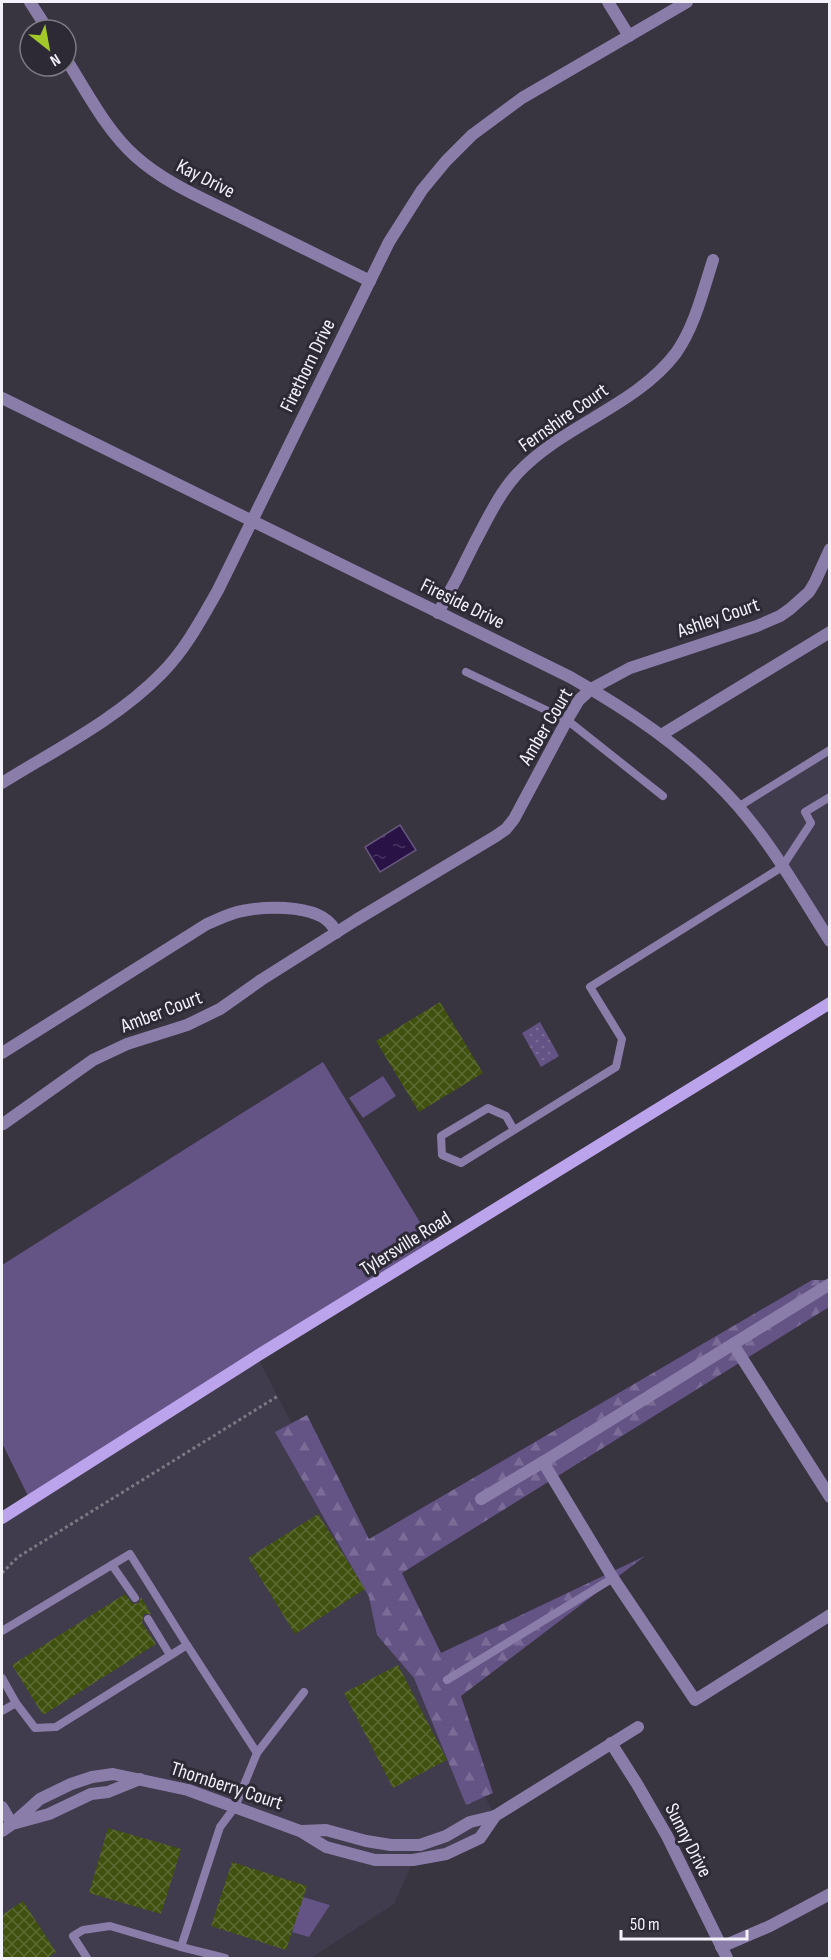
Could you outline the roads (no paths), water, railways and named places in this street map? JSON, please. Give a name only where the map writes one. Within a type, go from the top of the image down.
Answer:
[{"type":"main road","name":"Tylersville Road","points":[[2,1518],[258,1356],[830,1003]]},
{"type":"street","points":[[30,2],[40,18]]},
{"type":"street","points":[[608,2],[629,36]]},
{"type":"street","name":"Firethorn Drive","points":[[2,783],[133,699],[161,674],[185,644],[218,590],[397,228],[422,190],[446,161],[472,135],[522,99],[687,2]]},
{"type":"street","name":"Kay Drive","points":[[78,78],[117,137],[153,170],[184,189],[370,281]]},
{"type":"street","name":"Fernshire Court","points":[[438,613],[496,502],[516,475],[554,443],[649,381],[675,353],[682,343],[697,308],[713,260]]},
{"type":"street","name":"Fireside Drive","points":[[2,398],[591,689],[645,722],[684,752],[728,795],[760,834],[830,941]]},
{"type":"street","name":"Ashley Court","points":[[591,689],[630,668],[757,626],[780,616],[808,592],[830,549]]},
{"type":"street","points":[[661,735],[830,632]]},
{"type":"street","name":"Amber Court","points":[[2,1124],[93,1060],[127,1044],[187,1025],[220,1009],[261,980],[506,829],[520,809],[579,700],[591,689]]},
{"type":"street","points":[[2,1053],[207,924],[230,914],[255,909],[292,908],[319,916],[333,926],[336,933]]},
{"type":"street","points":[[481,1499],[830,1284]]},
{"type":"street","points":[[734,1344],[830,1497]]},
{"type":"street","points":[[543,1462],[614,1578],[695,1700],[830,1615]]},
{"type":"street","name":"Thornberry Court","points":[[300,1831],[326,1830],[366,1841],[392,1845],[420,1845],[446,1836],[470,1822],[495,1815],[638,1726]]},
{"type":"street","name":"Sunny Drive","points":[[611,1743],[667,1836],[727,1959]]},
{"type":"street","name":"Thornberry Court","points":[[7,1827],[40,1799],[71,1784],[92,1777],[113,1774],[188,1790],[300,1831],[326,1847],[375,1860],[413,1860],[447,1854],[480,1838],[495,1815]]},
{"type":"street","points":[[2,1807],[7,1827]]},
{"type":"street","points":[[721,1947],[770,1926],[830,1894]]},
{"type":"lane","points":[[466,672],[567,720],[663,796]]},
{"type":"lane","points":[[738,807],[830,750]]},
{"type":"lane","points":[[514,1130],[506,1116],[488,1108],[441,1136],[442,1155],[461,1163],[616,1067],[622,1039],[590,987],[782,867],[812,824],[806,812],[830,797]]},
{"type":"lane","points":[[2,1631],[130,1554],[257,1753]]},
{"type":"lane","points":[[112,1565],[135,1598]]},
{"type":"lane","points":[[447,1680],[614,1578]]},
{"type":"lane","points":[[148,1619],[170,1655]]},
{"type":"lane","points":[[2,1678],[16,1703],[35,1728],[56,1727],[187,1645]]},
{"type":"lane","points":[[181,1947],[220,1827],[235,1807],[257,1753],[304,1692]]},
{"type":"lane","points":[[2,1711],[16,1703]]},
{"type":"lane","points":[[87,1959],[73,1936],[83,1930],[110,1926],[225,1959]]},
{"type":"water","points":[[400,825],[416,850],[380,872],[365,847]]}]
